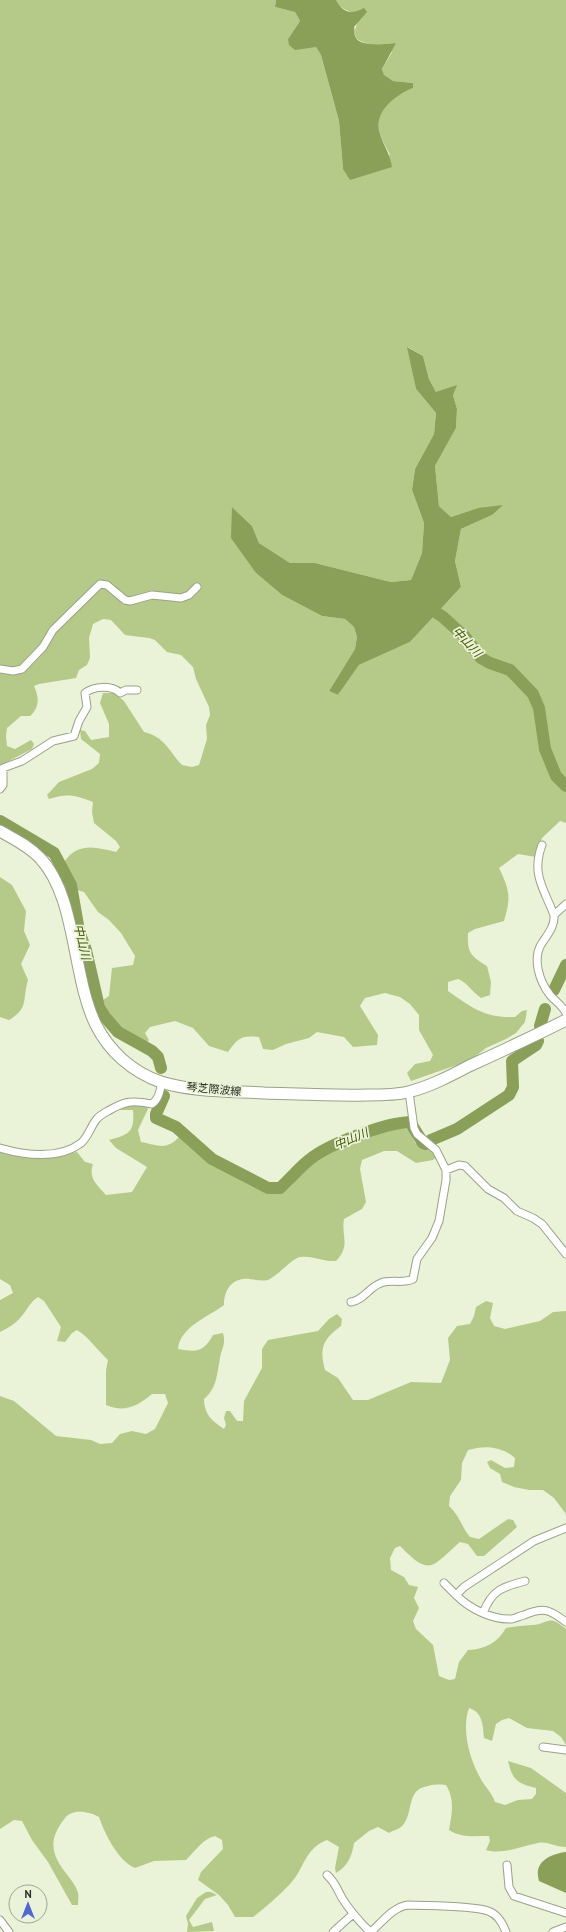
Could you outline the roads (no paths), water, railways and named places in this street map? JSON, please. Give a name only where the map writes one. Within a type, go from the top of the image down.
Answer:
[{"type":"main road","name":"琴芝際波線","points":[[0,831],[32,851],[40,858],[54,877],[65,907],[91,1012],[107,1043],[114,1052],[131,1066],[162,1082],[211,1089],[300,1094],[356,1096],[409,1092],[451,1075],[566,1020]]},
{"type":"street","points":[[0,669],[13,671],[22,669],[43,646],[53,630],[100,584],[107,584],[125,600],[130,601],[152,595],[181,598],[188,595],[197,587]]},
{"type":"street","points":[[0,789],[3,785],[3,768],[22,761],[52,741],[74,736],[79,721],[85,711],[87,703],[85,693],[88,690],[108,687],[120,693],[126,690],[136,690]]},
{"type":"street","points":[[542,845],[539,854],[538,878],[554,915],[554,924],[540,946],[537,956],[537,964],[550,995],[558,1001],[566,1013]]},
{"type":"street","points":[[554,915],[566,904]]},
{"type":"street","points":[[0,1148],[31,1154],[50,1154],[68,1150],[86,1138],[96,1120],[121,1103],[138,1101],[152,1104],[160,1093],[162,1082]]},
{"type":"street","points":[[351,1302],[357,1301],[381,1283],[404,1282],[413,1279],[417,1259],[436,1232],[446,1180],[446,1170],[436,1150],[418,1134],[414,1128],[409,1092]]},
{"type":"street","points":[[446,1170],[459,1165],[465,1166],[488,1189],[504,1198],[517,1211],[542,1224],[566,1254]]},
{"type":"street","points":[[456,1595],[464,1587],[534,1541],[566,1528]]},
{"type":"street","points":[[483,1613],[494,1594],[503,1586],[525,1581]]},
{"type":"street","points":[[444,1583],[464,1603],[483,1613],[513,1619],[536,1610],[544,1610],[556,1615],[566,1622]]},
{"type":"street","points":[[543,1747],[566,1750]]},
{"type":"street","points":[[507,1865],[509,1887],[514,1896],[566,1913]]},
{"type":"street","points":[[327,1875],[335,1882],[341,1896],[353,1914],[370,1932],[400,1906],[408,1905],[472,1909],[489,1912],[503,1924],[506,1932]]},
{"type":"street","points":[[333,1932],[353,1914]]},
{"type":"street","points":[[0,1920],[9,1932]]},
{"type":"street","points":[[553,1932],[566,1928]]},
{"type":"waterway","name":"中山川","points":[[422,610],[431,609],[443,617],[465,637],[481,658],[510,670],[533,694],[539,708],[545,749],[556,776],[566,786]]},
{"type":"waterway","name":"中山川","points":[[0,821],[54,853],[71,885],[79,931],[86,950],[99,1007],[105,1017],[118,1032],[152,1051],[158,1057],[161,1068]]},
{"type":"waterway","name":"中山川","points":[[554,990],[566,965]]},
{"type":"waterway","name":"中山川","points":[[540,1026],[545,1009]]},
{"type":"waterway","name":"中山川","points":[[164,1096],[156,1114],[156,1118],[176,1127],[212,1159],[268,1188],[280,1188],[305,1163],[318,1154],[329,1147],[357,1135],[386,1126],[410,1122],[423,1143],[426,1144],[431,1140],[457,1129],[509,1095],[513,1087],[512,1061],[536,1045],[538,1041]]}]
